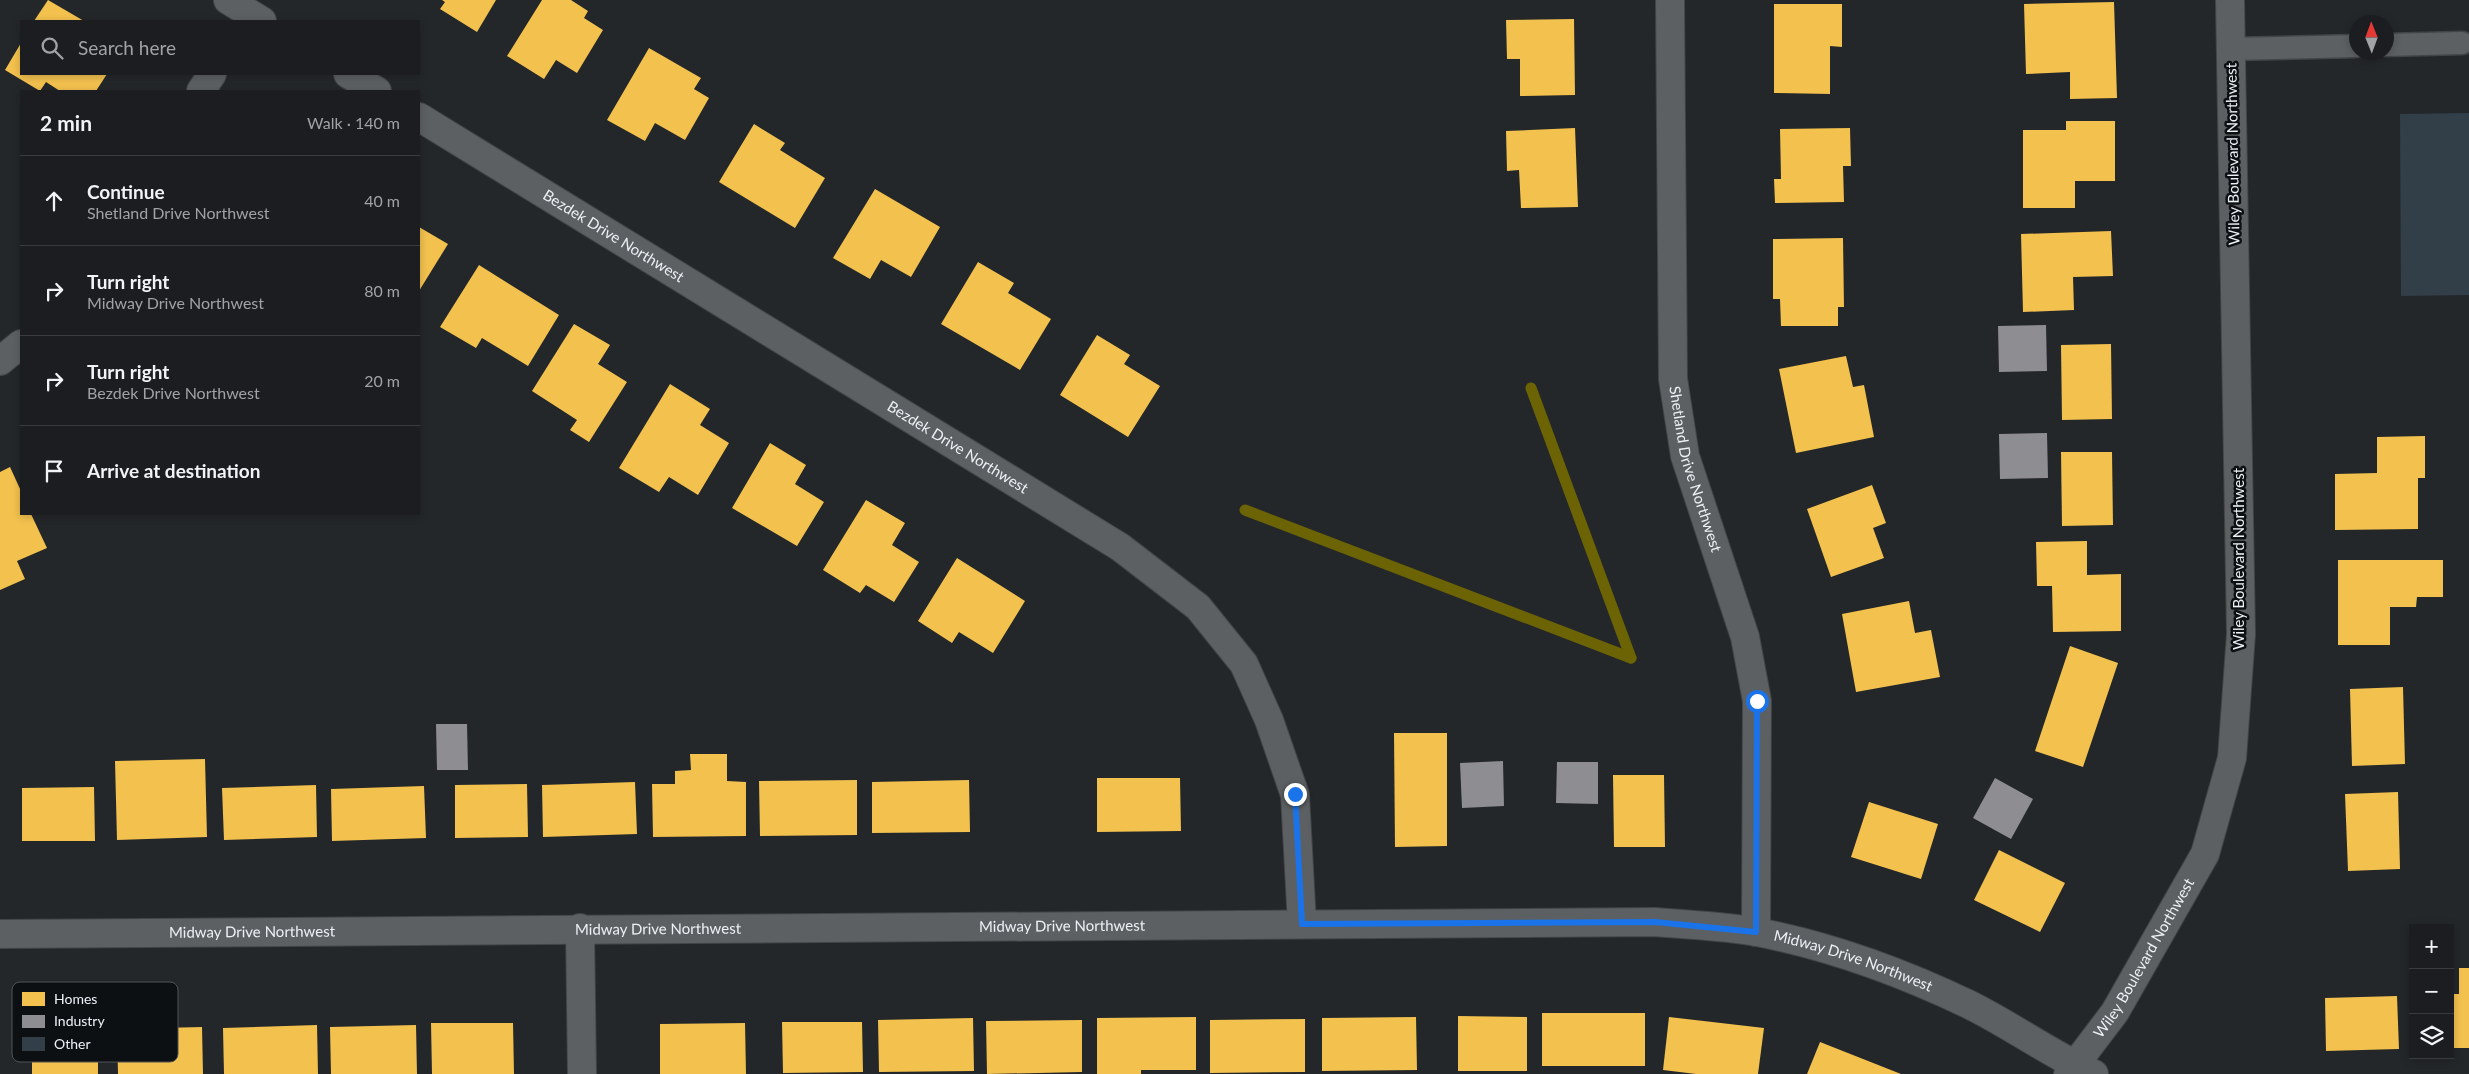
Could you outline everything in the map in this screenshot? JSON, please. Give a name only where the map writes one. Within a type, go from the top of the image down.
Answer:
[{"type":"street","name":"Shetland Drive Northwest","points":[[1670,0],[1673,379],[1685,456],[1745,637],[1757,701],[1756,932]]},
{"type":"street","name":"Wiley Boulevard Northwest","points":[[2079,1071],[2115,1012],[2205,854],[2232,758],[2241,634],[2230,0]]},
{"type":"street","points":[[202,90],[211,75]]},
{"type":"street","points":[[350,75],[375,90]]},
{"type":"street","name":"Bezdek Drive Northwest","points":[[420,118],[1120,547],[1198,608],[1244,664],[1269,720],[1295,794],[1302,924]]},
{"type":"street","points":[[0,361],[20,345]]},
{"type":"street","name":"Midway Drive Northwest","points":[[0,934],[580,928],[1655,922],[1756,932],[1836,951],[1908,976],[1970,1005],[2079,1071]]},
{"type":"street","points":[[580,928],[582,1074]]},
{"type":"lane","points":[[2394,45],[2462,44]]},
{"type":"lane","points":[[2231,49],[2349,46]]},
{"type":"building: Homes","points":[[48,0],[82,20],[35,20]]},
{"type":"building: Homes","points":[[442,0],[496,0],[477,32],[440,9],[445,2]]},
{"type":"building: Homes","points":[[542,0],[571,0],[588,11],[584,18],[603,30],[577,73],[556,60],[544,79],[507,56]]},
{"type":"building: Homes","points":[[2114,2],[2117,98],[2070,99],[2070,72],[2026,74],[2024,4]]},
{"type":"building: Homes","points":[[1774,4],[1842,4],[1842,47],[1830,46],[1830,94],[1774,93]]},
{"type":"building: Homes","points":[[1574,19],[1575,95],[1520,96],[1520,59],[1507,59],[1506,20]]},
{"type":"building: Homes","points":[[20,45],[20,75],[106,75],[97,90],[58,90],[46,82],[41,90],[38,90],[5,70]]},
{"type":"building: Homes","points":[[649,48],[701,78],[694,89],[709,98],[685,140],[655,123],[645,141],[607,120]]},
{"type":"building: Homes","points":[[2066,121],[2115,121],[2115,181],[2075,181],[2075,208],[2023,208],[2023,130],[2066,130]]},
{"type":"building: Homes","points":[[754,124],[785,143],[780,150],[825,178],[795,228],[719,182]]},
{"type":"building: Homes","points":[[1575,128],[1578,207],[1521,208],[1519,170],[1507,171],[1506,131]]},
{"type":"building: Homes","points":[[1850,128],[1851,166],[1843,166],[1844,202],[1775,203],[1774,179],[1781,179],[1780,129]]},
{"type":"building: Homes","points":[[875,189],[940,227],[911,277],[881,260],[870,279],[833,258]]},
{"type":"building: Homes","points":[[420,228],[448,244],[420,289]]},
{"type":"building: Homes","points":[[2111,231],[2113,276],[2073,277],[2074,310],[2023,312],[2021,234]]},
{"type":"building: Homes","points":[[1843,238],[1844,307],[1838,307],[1838,326],[1781,326],[1780,299],[1773,299],[1773,239]]},
{"type":"building: Homes","points":[[978,262],[1014,283],[1008,293],[1051,319],[1020,370],[941,324]]},
{"type":"building: Homes","points":[[479,265],[559,315],[528,366],[482,338],[476,348],[440,327]]},
{"type":"building: Homes","points":[[574,324],[610,345],[598,364],[627,382],[589,442],[570,430],[577,420],[532,391]]},
{"type":"building: Homes","points":[[1097,335],[1130,355],[1124,364],[1160,386],[1128,437],[1060,395]]},
{"type":"building: Homes","points":[[2111,344],[2112,419],[2062,420],[2061,345]]},
{"type":"building: Homes","points":[[1846,356],[1853,387],[1864,385],[1874,437],[1796,453],[1779,369]]},
{"type":"building: Homes","points":[[670,384],[710,409],[700,425],[729,443],[698,495],[669,477],[659,492],[619,468]]},
{"type":"building: Homes","points":[[2425,436],[2425,478],[2418,478],[2418,529],[2335,530],[2335,474],[2377,473],[2377,437]]},
{"type":"building: Homes","points":[[770,443],[806,465],[795,484],[824,502],[797,546],[732,508]]},
{"type":"building: Homes","points":[[2061,452],[2112,452],[2113,525],[2062,526]]},
{"type":"building: Homes","points":[[10,467],[20,489],[20,515],[31,515],[47,548],[17,561],[25,579],[0,590],[0,472]]},
{"type":"building: Homes","points":[[1872,485],[1886,523],[1873,528],[1884,558],[1831,577],[1807,509]]},
{"type":"building: Homes","points":[[866,500],[905,523],[892,545],[919,562],[894,602],[866,585],[860,593],[823,570]]},
{"type":"building: Homes","points":[[2087,541],[2087,575],[2121,574],[2121,631],[2053,632],[2052,586],[2037,586],[2036,542]]},
{"type":"building: Homes","points":[[957,558],[1025,601],[993,653],[959,632],[952,643],[918,621]]},
{"type":"building: Homes","points":[[2338,560],[2443,560],[2443,597],[2417,597],[2416,607],[2390,607],[2390,645],[2338,645]]},
{"type":"building: Homes","points":[[1909,601],[1915,633],[1931,630],[1940,677],[1856,692],[1842,614]]},
{"type":"building: Homes","points":[[2070,646],[2118,663],[2083,767],[2035,751]]},
{"type":"building: Homes","points":[[2403,687],[2405,764],[2352,766],[2350,689]]},
{"type":"building: Homes","points":[[1394,733],[1447,733],[1447,846],[1395,847]]},
{"type":"building: Homes","points":[[690,754],[727,754],[727,781],[746,782],[746,836],[653,837],[652,784],[675,784],[675,771],[691,770]]},
{"type":"building: Homes","points":[[205,759],[207,837],[117,840],[115,761]]},
{"type":"building: Homes","points":[[1613,775],[1664,775],[1665,847],[1614,847]]},
{"type":"building: Homes","points":[[1097,778],[1180,778],[1181,831],[1097,832]]},
{"type":"building: Homes","points":[[857,780],[857,835],[760,836],[759,781]]},
{"type":"building: Homes","points":[[969,780],[970,832],[872,833],[872,782]]},
{"type":"building: Homes","points":[[635,782],[637,834],[543,837],[542,785]]},
{"type":"building: Homes","points":[[527,784],[528,837],[455,838],[455,785]]},
{"type":"building: Homes","points":[[316,785],[317,837],[224,840],[222,788]]},
{"type":"building: Homes","points":[[424,786],[426,838],[332,841],[331,789]]},
{"type":"building: Homes","points":[[94,787],[95,841],[22,841],[22,788]]},
{"type":"building: Homes","points":[[2398,792],[2400,869],[2348,871],[2345,794]]},
{"type":"building: Homes","points":[[1869,802],[1938,824],[1921,879],[1851,857]]},
{"type":"building: Homes","points":[[1999,850],[2065,883],[2040,932],[1974,900]]},
{"type":"building: Homes","points":[[2459,968],[2469,968],[2469,1048],[2454,1048],[2454,994],[2459,994]]},
{"type":"building: Homes","points":[[2397,996],[2399,1049],[2326,1051],[2325,998]]},
{"type":"building: Homes","points":[[1542,1013],[1645,1013],[1645,1066],[1542,1066]]},
{"type":"building: Homes","points":[[1458,1016],[1527,1017],[1527,1071],[1458,1071]]},
{"type":"building: Homes","points":[[1196,1017],[1196,1070],[1141,1070],[1141,1074],[1097,1074],[1097,1018]]},
{"type":"building: Homes","points":[[1416,1017],[1417,1070],[1322,1071],[1322,1018]]},
{"type":"building: Homes","points":[[1669,1017],[1764,1028],[1758,1074],[1696,1074],[1663,1070]]},
{"type":"building: Homes","points":[[973,1018],[974,1071],[879,1072],[878,1020]]},
{"type":"building: Homes","points":[[1305,1019],[1305,1072],[1210,1073],[1210,1020]]},
{"type":"building: Homes","points":[[1082,1020],[1082,1072],[987,1074],[986,1021]]},
{"type":"building: Homes","points":[[782,1022],[862,1022],[863,1072],[783,1073]]},
{"type":"building: Homes","points":[[431,1023],[513,1023],[514,1074],[432,1074]]},
{"type":"building: Homes","points":[[745,1023],[746,1074],[660,1074],[660,1024]]},
{"type":"building: Homes","points":[[317,1025],[318,1074],[224,1074],[223,1028]]},
{"type":"building: Homes","points":[[416,1025],[417,1074],[331,1074],[330,1027]]},
{"type":"building: Homes","points":[[202,1027],[203,1074],[118,1074],[118,1062],[178,1062],[178,1028]]},
{"type":"building: Homes","points":[[1820,1042],[1901,1074],[1807,1074]]},
{"type":"building: Homes","points":[[32,1062],[98,1062],[98,1074],[32,1074]]},
{"type":"building: Industry","points":[[2046,325],[2047,371],[1999,372],[1998,326]]},
{"type":"building: Industry","points":[[2047,433],[2048,478],[2000,479],[1999,434]]},
{"type":"building: Industry","points":[[436,724],[467,724],[468,770],[437,770]]},
{"type":"building: Industry","points":[[1503,761],[1504,806],[1462,808],[1460,763]]},
{"type":"building: Industry","points":[[1557,762],[1598,762],[1598,804],[1556,803]]},
{"type":"building: Industry","points":[[1995,778],[2033,799],[2011,839],[1973,818]]},
{"type":"building: Other","points":[[2469,113],[2469,295],[2401,296],[2400,114]]},
{"type":"waterway","points":[[1531,388],[1631,658]]},
{"type":"waterway","points":[[1245,510],[1631,658]]},
{"type":"route","points":[[1295,794],[1302,924],[1655,922],[1756,932],[1757,701]]}]
